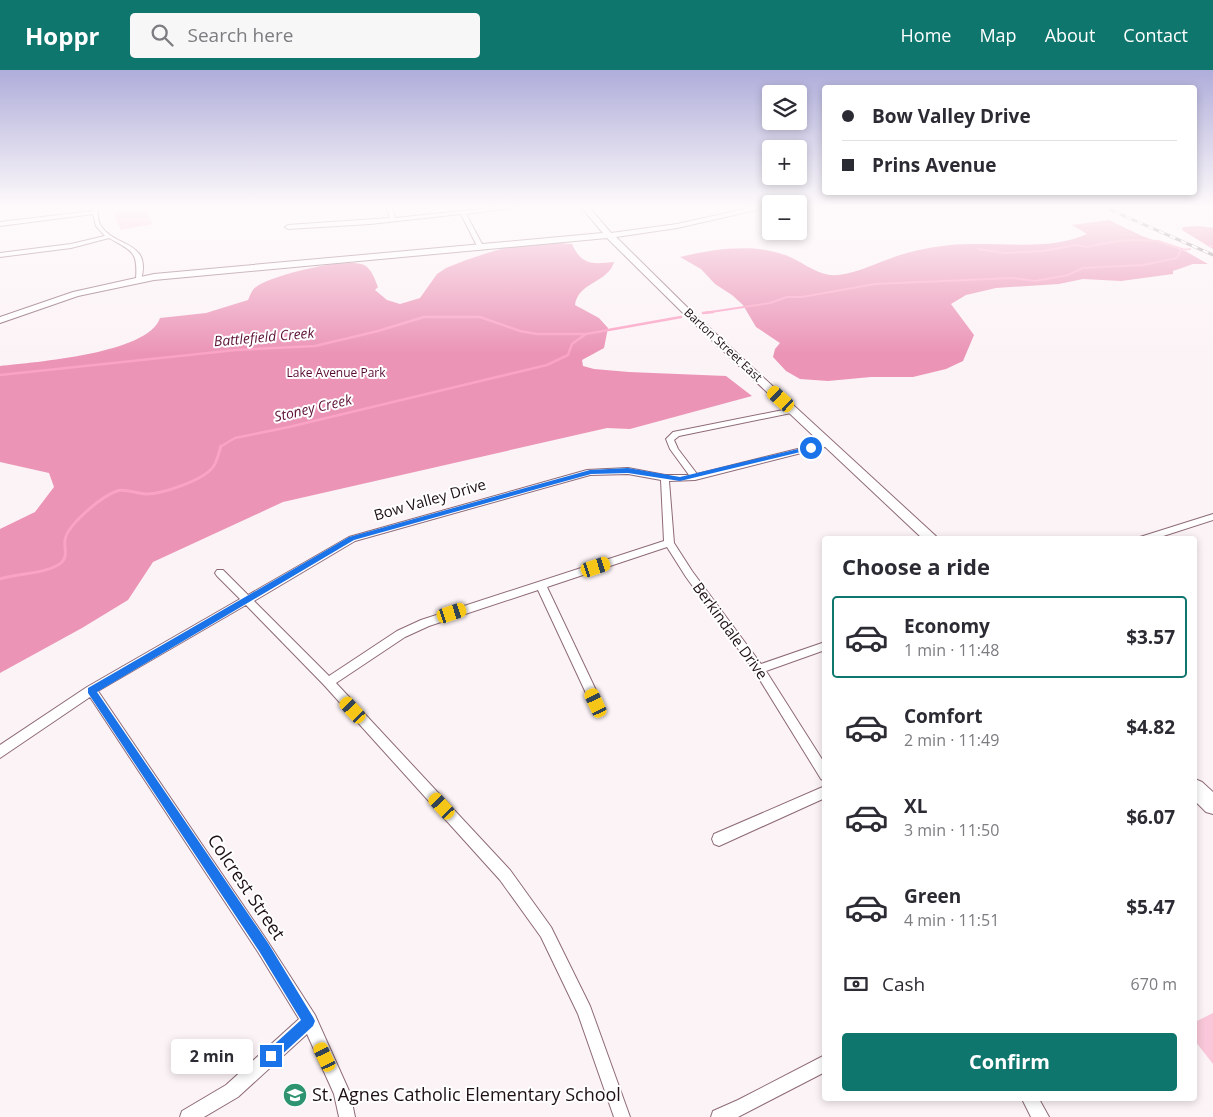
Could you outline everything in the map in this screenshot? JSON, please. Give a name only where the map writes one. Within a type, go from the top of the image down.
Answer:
[{"type":"street","points":[[137,256],[140,262],[139,279]]},
{"type":"street","points":[[0,320],[67,296],[139,279],[378,256]]},
{"type":"street","name":"Barton Street East","points":[[630,256],[688,313],[929,536]]},
{"type":"street","points":[[695,477],[674,449],[670,439],[676,434],[793,410]]},
{"type":"street","name":"Bow Valley Drive","points":[[0,752],[91,690],[352,538],[590,472],[628,470],[665,478],[680,479],[695,477],[830,443]]},
{"type":"street","name":"Berkindale Drive","points":[[665,478],[669,543],[689,574],[759,669],[822,770]]},
{"type":"street","points":[[1153,536],[1213,517]]},
{"type":"street","points":[[328,682],[401,634],[425,623],[669,543]]},
{"type":"street","points":[[220,572],[328,682],[505,875],[546,932],[585,1011],[622,1117]]},
{"type":"street","points":[[541,584],[596,703]]},
{"type":"street","points":[[759,669],[822,647]]},
{"type":"street","name":"Colcrest Street","points":[[91,690],[264,947],[309,1021],[342,1093],[347,1117]]},
{"type":"street","points":[[1197,790],[1213,805]]},
{"type":"street","points":[[719,839],[822,793]]},
{"type":"street","points":[[188,1117],[232,1091],[309,1021]]},
{"type":"street","points":[[719,1117],[746,1112],[822,1065]]},
{"type":"street","points":[[1031,1101],[1041,1117]]},
{"type":"shaded area","points":[[1213,1013],[1213,1064],[1197,1044],[1197,1021]]},
{"type":"green space","name":"Lake Avenue Park","points":[[480,256],[580,256],[584,260],[594,263],[614,262],[606,274],[587,287],[577,297],[575,305],[599,318],[608,328],[604,348],[582,360],[583,366],[594,369],[629,372],[726,376],[752,396],[630,429],[607,428],[283,502],[153,562],[128,600],[82,628],[0,673],[0,529],[35,512],[54,487],[49,473],[0,462],[0,366],[62,359],[113,348],[135,340],[151,330],[160,318],[206,313],[248,300],[252,291],[264,282],[309,268],[326,265],[355,263],[364,265],[369,269],[378,287],[375,290],[387,300],[400,304],[420,298],[437,274],[446,268]]},
{"type":"green space","points":[[787,256],[824,274],[839,275],[860,270],[900,256],[1194,256],[1208,264],[1193,264],[1173,271],[1173,274],[1121,281],[1083,279],[1059,284],[996,288],[966,295],[951,304],[974,335],[963,361],[946,369],[913,377],[871,377],[828,381],[800,379],[786,371],[773,357],[775,349],[780,343],[756,327],[743,305],[732,295],[715,284],[701,269],[680,257]]},
{"type":"waterway","name":"Stoney Creek","points":[[706,313],[770,303],[787,297],[802,297],[875,284],[1012,278],[1035,281],[1068,275],[1083,268],[1143,265],[1177,258],[1178,256]]},
{"type":"waterway","name":"Stoney Creek","points":[[706,313],[713,312]]},
{"type":"waterway","name":"Battlefield Creek","points":[[0,375],[236,350],[315,346],[378,331],[424,317],[480,317],[520,331],[537,334],[586,334]]},
{"type":"waterway","name":"Stoney Creek","points":[[586,334],[681,317]]},
{"type":"waterway","name":"Stoney Creek","points":[[221,446],[235,438],[289,427],[547,365],[568,355],[572,344],[586,334]]},
{"type":"waterway","name":"Stoney Creek","points":[[0,579],[56,566],[65,557],[67,534],[78,519],[103,499],[120,490],[147,494],[172,489],[201,477],[213,467],[221,446]]},
{"type":"place","name":"St. Agnes Catholic Elementary School","points":[[295,1095]]},
{"type":"route","points":[[271,1056],[309,1021],[264,947],[91,690],[352,538],[590,472],[628,470],[665,478],[680,479],[695,477],[811,448]]}]
